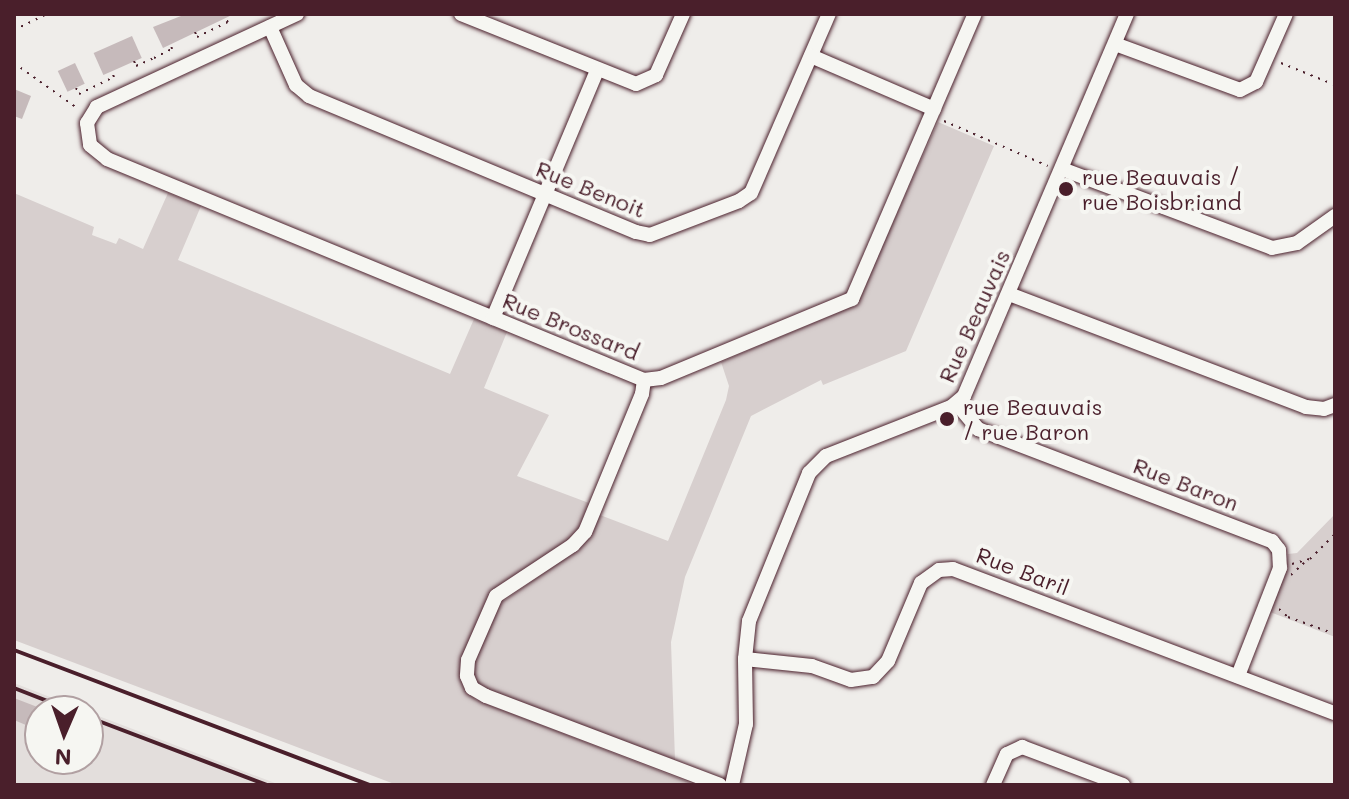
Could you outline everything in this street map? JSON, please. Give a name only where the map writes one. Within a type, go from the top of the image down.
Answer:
[{"type":"street","points":[[270,27],[297,14]]},
{"type":"street","points":[[461,14],[631,84],[652,79],[683,14]]},
{"type":"street","name":"Rue Benoit","points":[[270,27],[296,85],[309,96],[650,235],[744,199],[755,187],[829,14]]},
{"type":"street","name":"Rue Brossard","points":[[270,27],[97,107],[90,117],[86,135],[93,150],[107,159],[644,380],[661,378],[852,299],[937,114],[975,14]]},
{"type":"street","name":"Rue Beauvais","points":[[732,785],[746,724],[745,659],[749,621],[809,473],[816,463],[957,404],[964,396],[1009,294],[1057,169],[1127,14]]},
{"type":"street","points":[[1115,44],[1240,90],[1256,82],[1286,14]]},
{"type":"street","points":[[811,56],[937,114]]},
{"type":"street","points":[[493,318],[597,70]]},
{"type":"street","points":[[1057,169],[1272,248],[1297,243],[1335,216]]},
{"type":"street","points":[[1009,294],[1306,407],[1324,409],[1335,405]]},
{"type":"street","points":[[644,380],[642,394],[585,532],[573,545],[496,596],[468,660],[469,682],[486,696],[720,785]]},
{"type":"street","name":"Rue Baron","points":[[957,404],[978,429],[1272,541],[1279,550],[1281,562],[1238,676]]},
{"type":"street","name":"Rue Baril","points":[[745,659],[803,665],[851,680],[873,677],[888,661],[921,583],[933,573],[946,569],[1335,713]]},
{"type":"street","points":[[993,785],[1007,754],[1022,747],[1123,785]]},
{"type":"path","points":[[14,30],[47,14]]},
{"type":"path","points":[[195,32],[197,37],[228,22],[225,18]]},
{"type":"path","points":[[134,61],[136,66],[172,49],[171,45]]},
{"type":"path","points":[[1275,61],[1335,85]]},
{"type":"path","points":[[14,63],[77,108]]},
{"type":"path","points":[[76,88],[79,94],[114,77],[112,72]]},
{"type":"path","points":[[937,114],[1057,169]]},
{"type":"path","points":[[1288,563],[1310,559],[1335,534]]},
{"type":"path","points":[[1266,604],[1288,617],[1335,634]]},
{"type":"shaded area","points":[[938,122],[994,146],[906,351],[823,385],[821,380],[751,416],[685,577],[671,642],[675,760],[484,690],[476,683],[473,666],[498,605],[580,548],[600,515],[668,541],[726,400],[729,386],[721,362],[856,305]]},
{"type":"shaded area","points":[[14,193],[94,227],[92,235],[116,244],[119,238],[143,249],[168,193],[201,206],[178,260],[450,374],[474,319],[507,332],[484,388],[549,415],[517,476],[589,503],[578,530],[563,545],[490,593],[460,664],[463,686],[476,700],[696,785],[397,785],[14,640]]},
{"type":"shaded area","points":[[1335,514],[1335,637],[1270,612],[1286,572],[1288,554],[1297,553]]},
{"type":"shaded area","points":[[14,683],[45,695],[24,695],[24,775],[104,775],[104,718],[280,785],[14,785]]},
{"type":"building","points":[[186,14],[234,14],[163,48],[153,27]]},
{"type":"building","points":[[132,36],[142,58],[103,75],[94,53]]},
{"type":"building","points":[[75,63],[85,84],[68,92],[58,71]]},
{"type":"building","points":[[14,89],[31,96],[22,119],[14,116]]},
{"type":"building","points":[[14,698],[24,702],[24,724],[14,720]]},
{"type":"railway","points":[[14,650],[369,785]]},
{"type":"railway","points":[[14,688],[32,695]]},
{"type":"railway","points":[[104,723],[267,785]]},
{"type":"place","name":"rue Beauvais / rue Boisbriand","points":[[1066,189]]},
{"type":"place","name":"rue Beauvais / rue Baron","points":[[947,419]]}]
